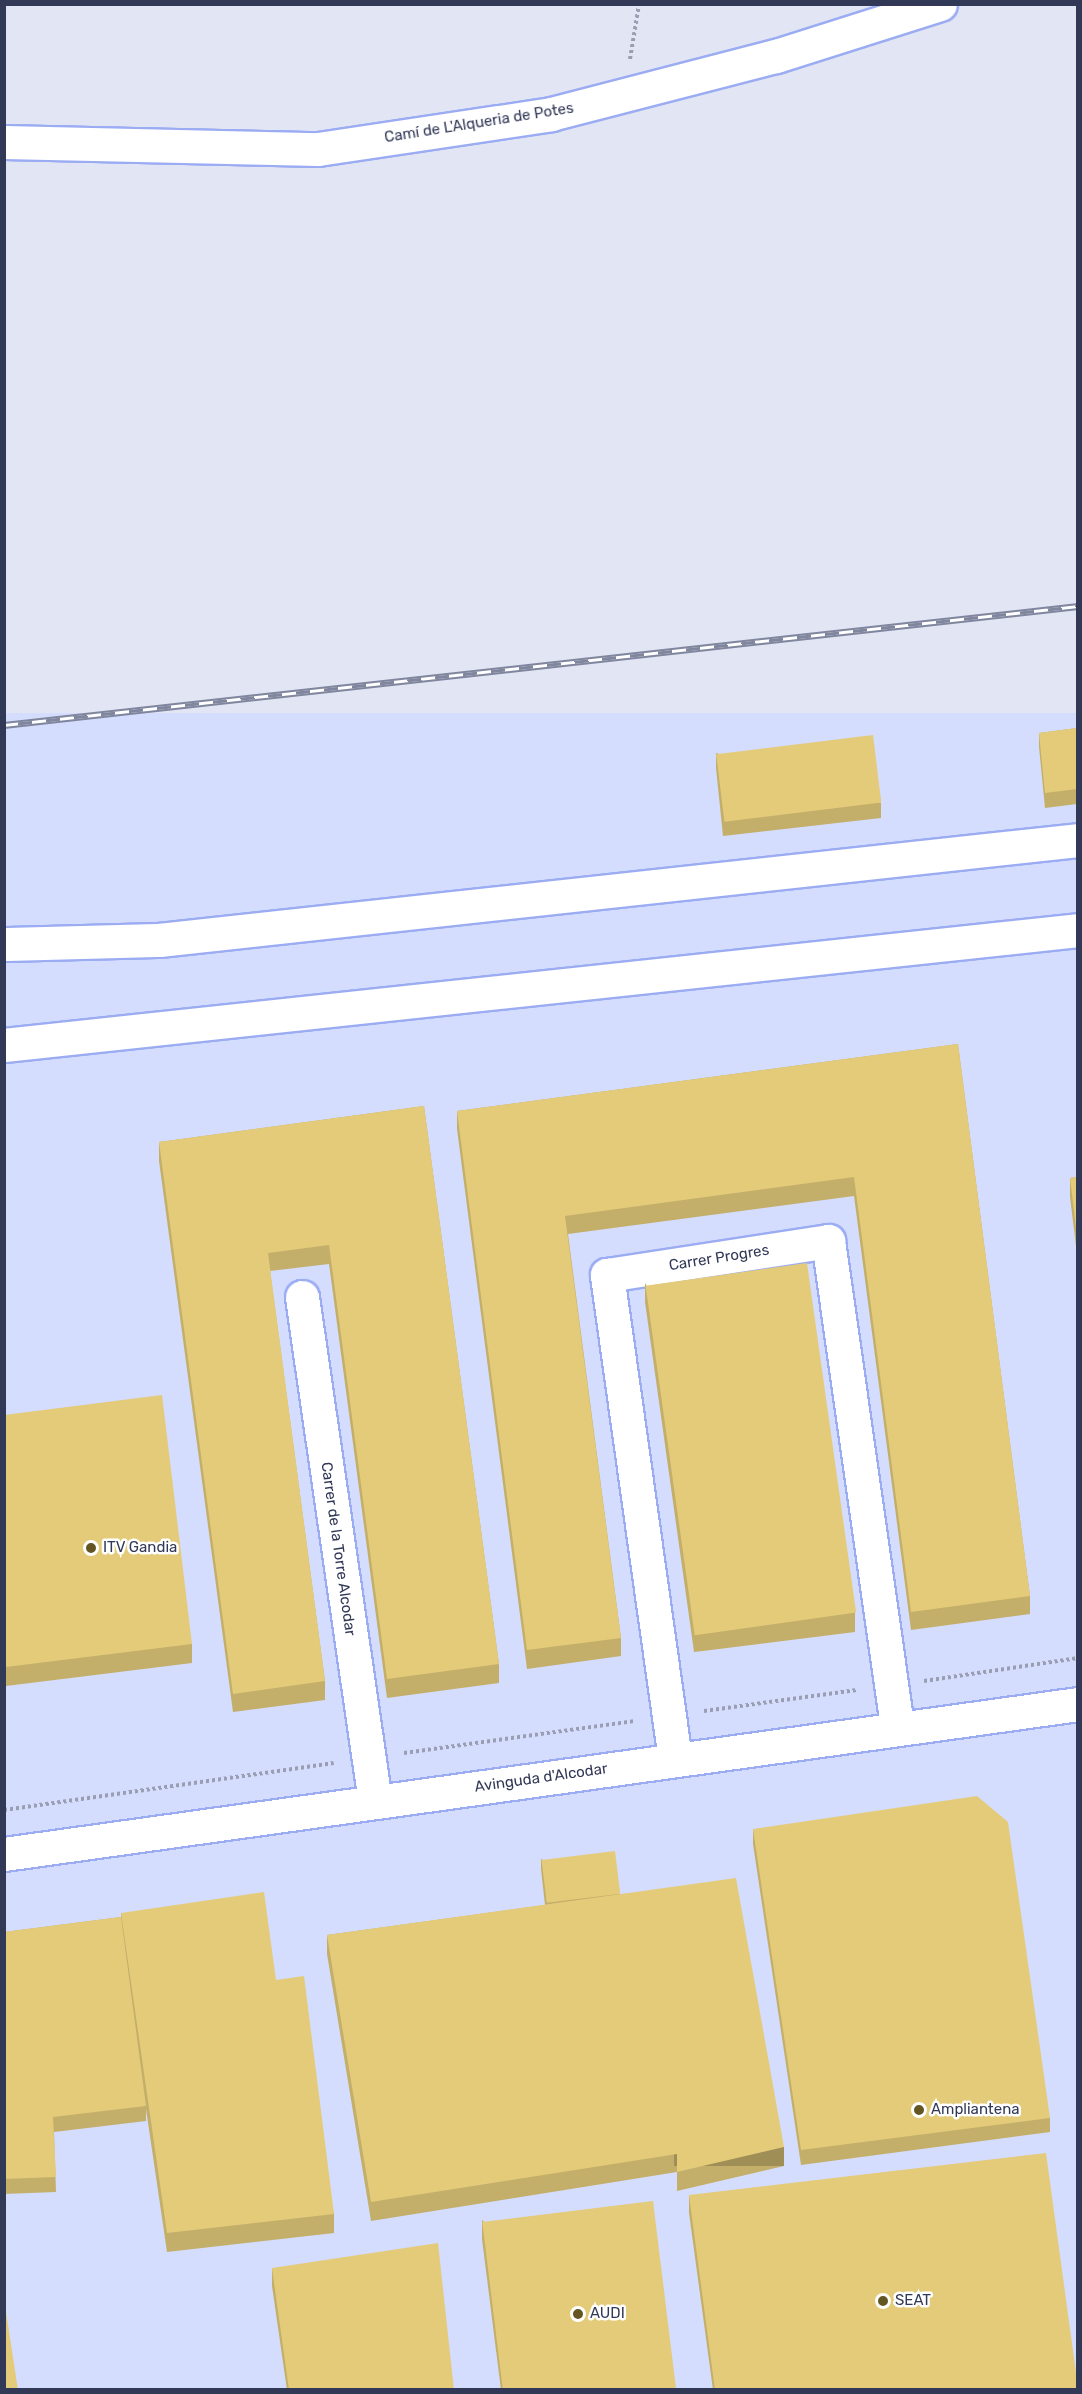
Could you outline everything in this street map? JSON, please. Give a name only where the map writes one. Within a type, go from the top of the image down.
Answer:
[{"type":"street","name":"Camí de L'Alqueria de Potes","points":[[4,142],[318,149],[551,114],[776,56],[940,4]]},
{"type":"street","points":[[4,944],[159,940],[1077,840]]},
{"type":"street","points":[[4,1045],[1077,930]]},
{"type":"street","name":"Carrer Progres","points":[[675,1759],[607,1275],[828,1241],[897,1728]]},
{"type":"street","name":"Carrer de la Torre Alcodar","points":[[302,1297],[375,1802]]},
{"type":"street","name":"Avinguda d'Alcodar","points":[[4,1854],[1077,1704]]},
{"type":"path","points":[[624,96],[639,4]]},
{"type":"path","points":[[4,1810],[1077,1658]]},
{"type":"shaded area","points":[[4,713],[1077,713],[1077,2389],[4,2389]]},
{"type":"building","points":[[1077,728],[1077,789],[1045,793],[1039,733]]},
{"type":"building","points":[[873,735],[881,802],[724,822],[716,754]]},
{"type":"building","points":[[958,1044],[1030,1596],[911,1612],[854,1177],[565,1216],[621,1638],[527,1650],[457,1111]]},
{"type":"building","points":[[424,1106],[499,1664],[387,1679],[329,1245],[268,1253],[325,1681],[233,1694],[159,1142]]},
{"type":"building","points":[[1077,1177],[1077,1236],[1070,1178]]},
{"type":"building","points":[[807,1263],[856,1613],[695,1635],[646,1286]]},
{"type":"building","name":"ITV Gandia","points":[[162,1395],[192,1644],[6,1667],[4,1655],[4,1415]]},
{"type":"building","points":[[977,1796],[1008,1822],[1050,2118],[801,2150],[753,1829]]},
{"type":"building","points":[[615,1851],[620,1894],[547,1903],[542,1860]]},
{"type":"building","points":[[736,1878],[784,2147],[677,2172],[677,2154],[371,2202],[327,1935]]},
{"type":"building","points":[[264,1892],[276,1980],[304,1976],[334,2214],[167,2233],[121,1913]]},
{"type":"building","points":[[121,1917],[146,2106],[53,2117],[56,2177],[4,2179],[4,1932]]},
{"type":"building","name":"SEAT","points":[[1046,2153],[1077,2390],[715,2390],[689,2195]]},
{"type":"building","name":"AUDI","points":[[653,2201],[676,2390],[503,2390],[482,2222]]},
{"type":"building","points":[[438,2243],[454,2390],[289,2390],[272,2268]]},
{"type":"building","points":[[4,2299],[18,2390],[4,2390]]},
{"type":"railway","points":[[4,725],[1078,606]]},
{"type":"place","name":"ITV Gandia","points":[[91,1548]]},
{"type":"place","name":"Ampliantena","points":[[919,2110]]},
{"type":"place","name":"SEAT","points":[[883,2301]]},
{"type":"place","name":"AUDI","points":[[578,2314]]}]
